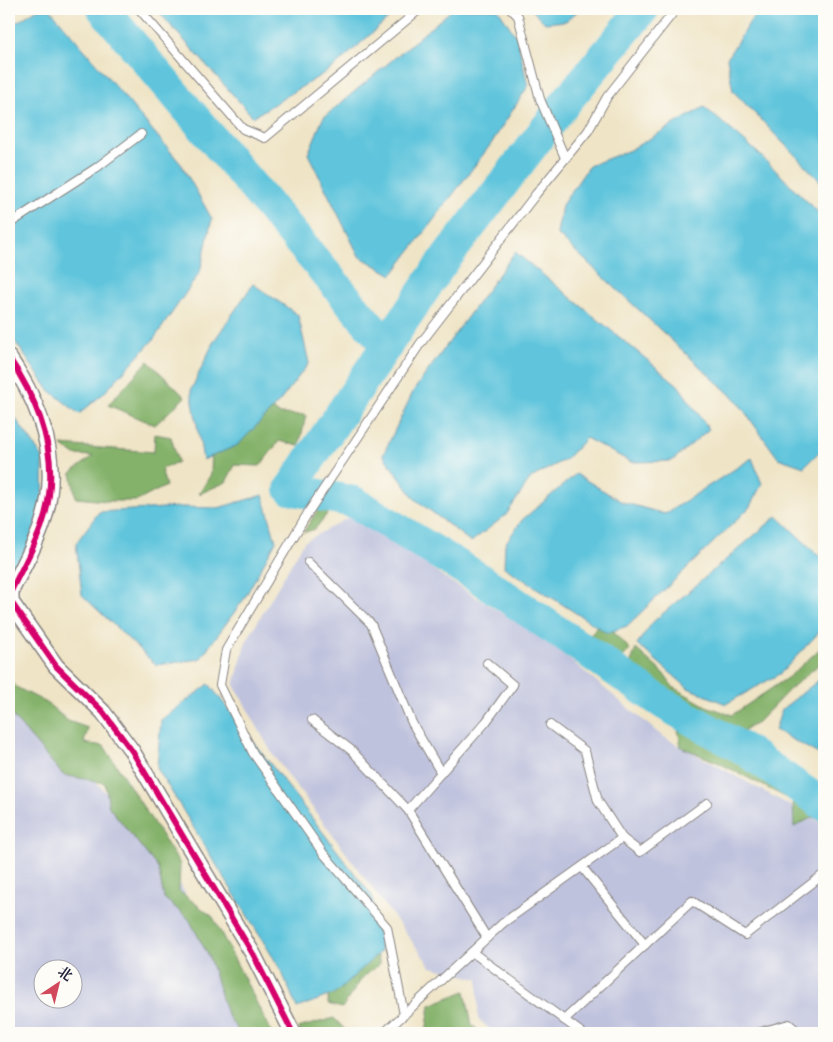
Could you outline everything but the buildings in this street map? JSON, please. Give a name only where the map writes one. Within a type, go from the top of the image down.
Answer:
[{"type":"street","points":[[9,358],[36,405],[47,435],[50,486],[42,525],[11,591],[10,602],[56,666],[103,712],[132,750],[253,954],[293,1033]]},
{"type":"lane","points":[[139,9],[242,130],[265,138],[420,9]]},
{"type":"lane","points":[[511,9],[518,16],[540,99],[565,158]]},
{"type":"lane","points":[[404,1015],[387,927],[323,853],[252,753],[220,685],[226,650],[309,511],[420,344],[588,131],[607,97],[676,9]]},
{"type":"lane","points":[[9,224],[96,168],[141,134]]},
{"type":"lane","points":[[308,562],[371,624],[412,723],[441,772]]},
{"type":"lane","points":[[408,810],[486,722],[513,685],[487,663]]},
{"type":"lane","points":[[312,720],[351,750],[408,810],[487,938]]},
{"type":"lane","points":[[550,725],[585,751],[598,801],[622,838],[640,852],[707,803]]},
{"type":"lane","points":[[384,1033],[503,923],[622,838]]},
{"type":"lane","points":[[582,866],[645,945]]},
{"type":"lane","points":[[564,1020],[692,901],[746,935],[824,874]]},
{"type":"lane","points":[[472,952],[582,1033]]},
{"type":"lane","points":[[757,1033],[789,1024],[800,1033]]},
{"type":"shaded area","points":[[355,514],[445,578],[532,632],[574,663],[662,736],[824,824],[824,1033],[495,1033],[478,1019],[478,979],[431,967],[273,755],[234,685],[246,642],[304,542]]},
{"type":"shaded area","points":[[9,694],[47,726],[173,870],[256,1033],[9,1033]]},
{"type":"green space","points":[[148,361],[185,397],[155,425],[108,405]]},
{"type":"green space","points":[[260,400],[279,414],[306,415],[299,446],[279,441],[260,466],[235,465],[226,482],[199,494],[211,474],[213,420]]},
{"type":"green space","points":[[155,434],[171,437],[178,462],[161,469],[166,486],[137,501],[106,501],[76,498],[71,473],[93,456],[75,455],[61,445],[154,452]]},
{"type":"green space","points":[[322,503],[331,509],[315,529],[303,533]]},
{"type":"green space","points":[[556,618],[591,635],[601,621],[630,649],[608,675],[594,670],[552,637]]},
{"type":"green space","points":[[824,645],[824,660],[789,690],[757,723],[739,733],[730,725],[721,729],[696,708],[642,699],[622,684],[636,649],[663,673],[673,687],[706,706],[732,715],[790,676]]},
{"type":"green space","points":[[9,679],[16,687],[47,703],[68,721],[88,728],[84,743],[104,746],[180,864],[179,891],[213,917],[272,1033],[239,1033],[227,1014],[209,957],[189,919],[164,898],[158,868],[109,807],[105,783],[63,775],[9,712]]},
{"type":"green space","points":[[678,729],[702,736],[803,799],[824,801],[824,822],[813,817],[794,827],[793,801],[719,763],[681,747]]},
{"type":"green space","points":[[369,926],[380,964],[363,977],[342,1008],[328,1004],[329,972]]},
{"type":"green space","points":[[465,991],[472,1025],[481,1033],[426,1033],[430,1005]]},
{"type":"green space","points":[[334,1018],[347,1032],[302,1033],[298,1028]]},
{"type":"water","points":[[38,9],[50,9],[181,164],[212,219],[200,272],[154,339],[103,394],[79,414],[48,389],[9,333],[9,241],[17,228],[9,197],[9,27]]},
{"type":"water","points":[[156,9],[399,9],[334,67],[253,117]]},
{"type":"water","points":[[453,9],[498,9],[517,38],[528,86],[491,144],[392,275],[359,256],[308,154],[323,118]]},
{"type":"water","points":[[531,9],[580,9],[566,21],[545,23]]},
{"type":"water","points":[[758,9],[824,9],[824,185],[733,91],[727,58]]},
{"type":"water","points":[[704,107],[757,152],[824,218],[824,447],[804,467],[778,458],[737,401],[557,234],[562,205],[589,166],[630,150]]},
{"type":"water","points":[[515,252],[678,385],[709,429],[672,461],[631,462],[586,438],[566,459],[531,478],[506,515],[471,542],[415,499],[383,455],[414,390]]},
{"type":"water","points":[[253,284],[298,315],[309,363],[280,401],[238,445],[203,460],[191,390],[214,341]]},
{"type":"water","points":[[9,409],[43,458],[44,542],[13,575],[9,573]]},
{"type":"water","points":[[752,458],[762,484],[749,508],[627,626],[607,633],[504,567],[505,544],[522,520],[576,474],[622,502],[665,514]]},
{"type":"water","points":[[263,495],[276,541],[244,599],[200,659],[156,665],[82,595],[76,543],[99,512],[180,507],[218,508]]},
{"type":"water","points":[[777,516],[824,561],[824,627],[781,673],[726,704],[688,688],[637,644],[653,622]]},
{"type":"water","points":[[824,676],[824,757],[775,730],[782,709]]},
{"type":"water","points":[[209,684],[372,896],[381,951],[336,993],[297,1008],[282,972],[157,768],[161,720]]},
{"type":"waterway","points":[[103,9],[387,346]]},
{"type":"waterway","points":[[643,9],[569,98],[440,266],[290,489],[354,502],[482,580],[664,704],[745,750],[824,805]]},
{"type":"cycle path","points":[[9,358],[21,377],[40,417],[46,438],[50,481],[48,503],[42,525],[11,591],[11,602],[56,666],[103,712],[132,751],[253,954],[293,1033]]}]
